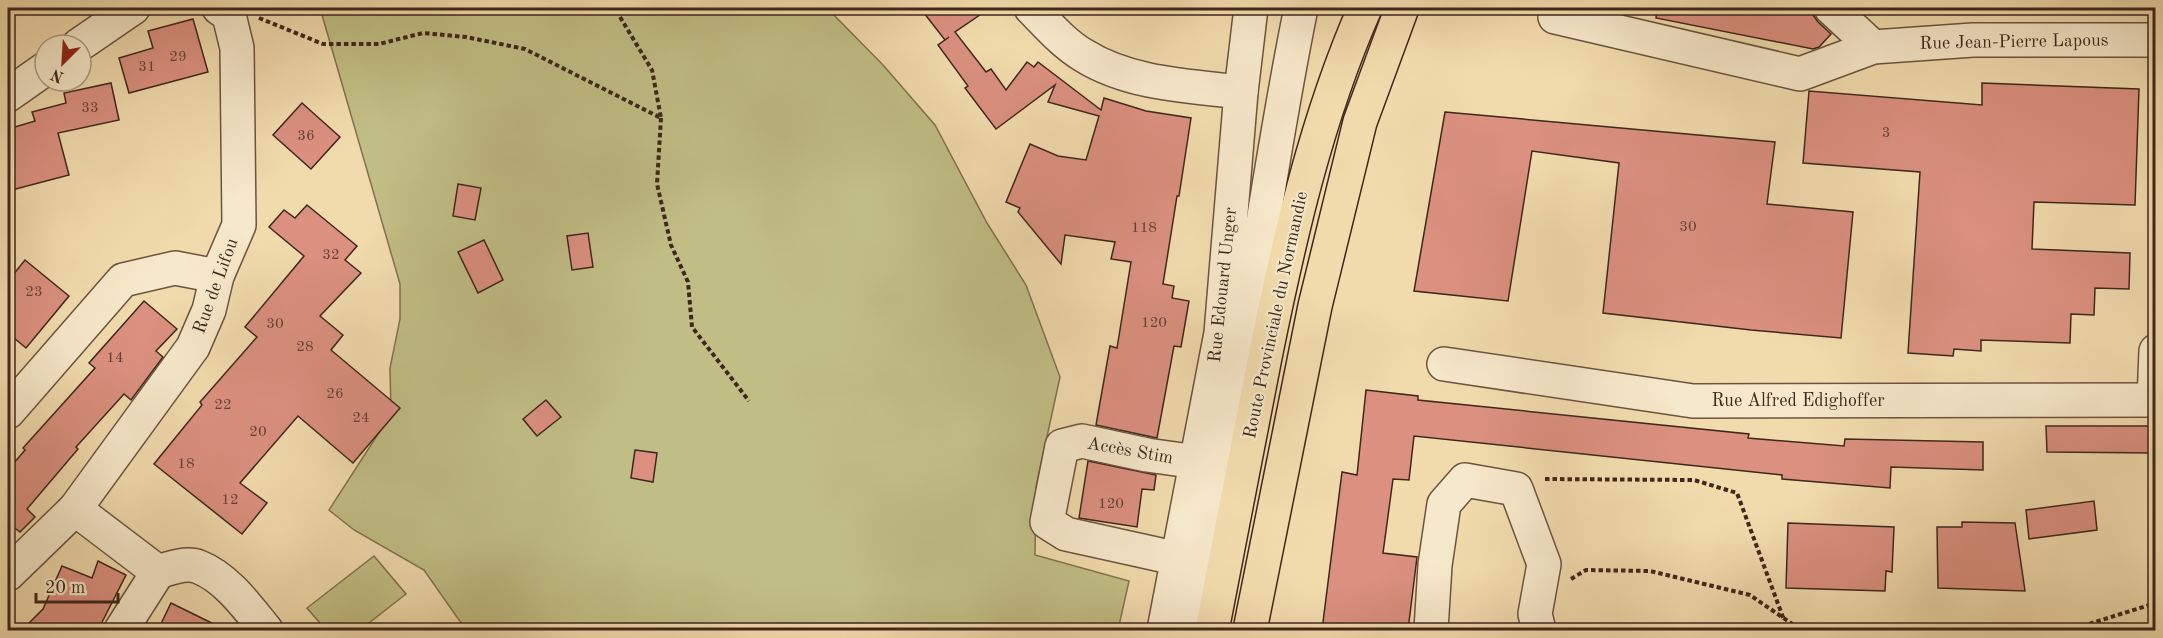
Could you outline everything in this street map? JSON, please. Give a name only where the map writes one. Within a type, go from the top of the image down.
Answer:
[{"type":"highway","name":"Route Provinciale du Normandie","points":[[1212,630],[1288,250],[1311,160],[1351,40],[1365,8]]},
{"type":"highway","name":"Route Provinciale du Normandie","points":[[1250,630],[1318,294],[1360,122],[1402,8]]},
{"type":"street","points":[[93,36],[134,8]]},
{"type":"street","points":[[1031,8],[1066,42],[1082,54],[1118,73],[1200,88],[1241,92]]},
{"type":"street","name":"Rue Edouard Unger","points":[[1164,630],[1221,333],[1241,92],[1251,8]]},
{"type":"street","points":[[1187,630],[1220,477],[1277,145],[1281,106],[1301,8]]},
{"type":"street","points":[[1281,106],[1323,8]]},
{"type":"street","name":"Rue Jean-Pierre Lapous","points":[[1561,8],[1555,17],[1800,74],[1873,47],[1973,40],[2156,40]]},
{"type":"street","points":[[1831,8],[1873,47]]},
{"type":"street","name":"Rue de Lifou","points":[[8,574],[75,508],[193,347],[209,310],[217,276],[239,225],[237,48],[224,11]]},
{"type":"street","points":[[8,95],[33,77]]},
{"type":"street","points":[[8,412],[123,280],[175,268],[217,276]]},
{"type":"street","points":[[2155,400],[2156,351]]},
{"type":"street","name":"Rue Alfred Edighoffer","points":[[1444,364],[1693,401],[2155,400]]},
{"type":"street","name":"Accès Stim","points":[[1179,559],[1066,534],[1047,522],[1062,446],[1082,441],[1197,462]]},
{"type":"street","points":[[1431,630],[1435,565],[1444,504],[1465,480],[1516,489],[1544,564],[1535,614],[1539,630]]},
{"type":"street","points":[[75,508],[158,572]]},
{"type":"street","points":[[121,630],[158,572],[175,566],[198,566],[226,584],[266,630]]},
{"type":"path","points":[[618,8],[620,17],[652,70],[661,118],[657,184],[672,245],[688,282],[692,327],[749,401]]},
{"type":"path","points":[[224,11],[261,18],[323,44],[379,44],[423,33],[466,37],[525,49],[661,118]]},
{"type":"path","points":[[1516,489],[1533,479],[1694,480],[1737,493],[1785,620]]},
{"type":"path","points":[[1566,582],[1586,570],[1650,572],[1750,595],[1801,630]]},
{"type":"path","points":[[2060,630],[2079,627],[2156,603]]},
{"type":"shaded area","points":[[320,8],[827,8],[883,65],[935,125],[987,223],[1026,285],[1060,377],[1036,487],[1035,555],[1129,581],[1118,630],[466,630],[424,570],[354,530],[329,510],[391,414],[390,368],[400,319],[400,284]]},
{"type":"shaded area","points":[[374,556],[406,594],[360,630],[326,630],[307,608]]},
{"type":"building","points":[[920,8],[990,8],[955,32],[986,72],[991,69],[1006,90],[1027,62],[1034,67],[1038,62],[1101,110],[1104,98],[1146,111],[1191,118],[1163,284],[1174,286],[1172,298],[1189,301],[1181,347],[1174,346],[1157,438],[1096,425],[1110,346],[1117,348],[1131,262],[1111,259],[1115,242],[1065,235],[1061,264],[1018,212],[1020,208],[1006,202],[1030,144],[1058,156],[1086,160],[1099,116],[1048,102],[1055,85],[996,129],[965,88],[968,86],[938,45],[945,40]]},
{"type":"building","points":[[1657,8],[1808,8],[1831,34],[1819,47],[1813,49],[1656,18]]},
{"type":"building","points":[[193,19],[208,72],[129,93],[119,58],[153,48],[148,31]]},
{"type":"building","points":[[111,83],[119,120],[58,133],[69,175],[8,191],[8,129],[35,121],[32,112],[66,103],[64,93],[93,93],[93,87]]},
{"type":"building","points":[[1982,83],[2139,89],[2135,205],[2034,202],[2032,249],[2130,253],[2129,289],[2095,288],[2094,315],[2071,314],[2070,343],[1981,340],[1981,351],[1954,349],[1953,356],[1908,353],[1920,172],[1803,163],[1809,91],[1982,105]]},
{"type":"building","points":[[302,103],[340,137],[311,169],[273,135]]},
{"type":"building","points":[[1445,112],[1775,142],[1767,204],[1853,212],[1841,338],[1603,313],[1619,163],[1532,151],[1508,301],[1414,291]]},
{"type":"building","points":[[458,184],[481,188],[475,220],[453,216]]},
{"type":"building","points":[[307,205],[357,246],[345,260],[361,273],[320,316],[343,335],[331,350],[400,408],[353,463],[298,416],[240,483],[267,503],[242,534],[154,464],[202,405],[200,402],[257,337],[245,327],[304,256],[269,227],[284,210],[295,218]]},
{"type":"building","points":[[588,233],[593,267],[572,270],[567,236]]},
{"type":"building","points":[[484,240],[503,280],[478,293],[458,252]]},
{"type":"building","points":[[25,260],[69,296],[26,348],[8,333],[8,281]]},
{"type":"building","points":[[144,301],[177,329],[156,351],[163,357],[131,400],[124,394],[76,447],[78,449],[27,509],[35,517],[20,532],[11,525],[8,529],[8,470],[25,450],[23,448],[95,368],[89,363]]},
{"type":"building","points":[[1366,390],[1418,396],[1418,400],[1749,434],[1748,438],[1844,446],[1845,439],[1983,442],[1983,470],[1891,467],[1890,488],[1782,479],[1782,475],[1414,436],[1409,480],[1393,479],[1383,553],[1417,557],[1408,630],[1322,630],[1342,472],[1357,475]]},
{"type":"building","points":[[546,400],[561,417],[537,436],[523,419]]},
{"type":"building","points":[[2046,426],[2156,426],[2156,453],[2047,452]]},
{"type":"building","points":[[635,450],[657,453],[653,482],[631,478]]},
{"type":"building","points":[[1088,461],[1156,475],[1154,490],[1142,489],[1137,527],[1079,518]]},
{"type":"building","points":[[2094,501],[2097,530],[2029,539],[2026,510]]},
{"type":"building","points":[[1962,522],[2015,523],[2025,591],[1938,588],[1937,527],[1962,527]]},
{"type":"building","points":[[1788,523],[1894,527],[1892,572],[1886,571],[1885,591],[1786,588]]},
{"type":"building","points":[[98,561],[126,575],[98,630],[22,630],[43,609],[62,566],[92,578]]},
{"type":"building","points":[[171,603],[226,630],[158,630]]}]
